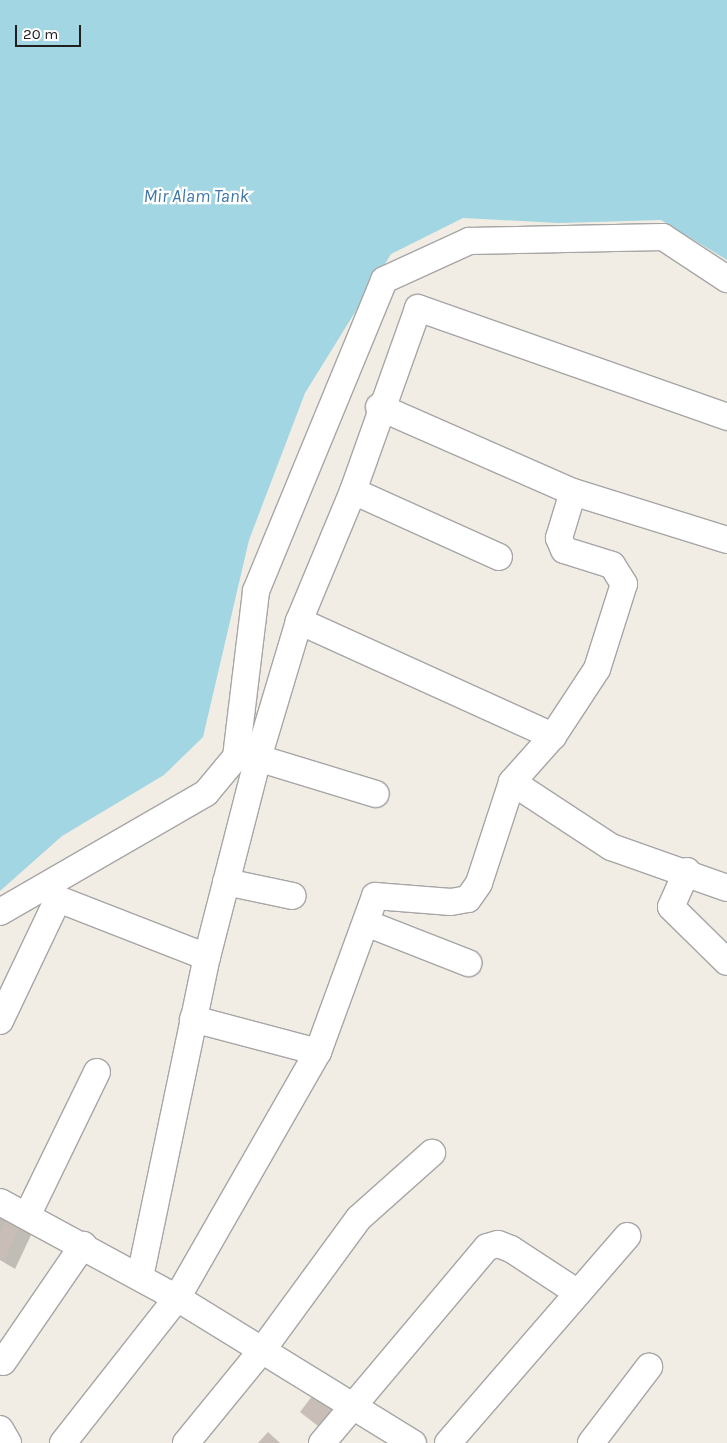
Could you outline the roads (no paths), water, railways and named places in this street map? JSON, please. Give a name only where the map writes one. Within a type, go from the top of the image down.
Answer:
[{"type":"street","points":[[0,912],[206,793],[236,757],[256,591],[384,280],[469,241],[663,237],[727,279]]},
{"type":"street","points":[[140,1277],[206,957],[258,758],[299,621],[353,491],[379,407],[418,308],[727,417]]},
{"type":"street","points":[[379,407],[573,492],[727,540]]},
{"type":"street","points":[[353,491],[499,557]]},
{"type":"street","points":[[63,1443],[177,1298],[318,1052],[375,896],[451,902],[468,899],[479,883],[512,782],[552,736],[597,669],[624,584],[612,565],[575,558],[564,550],[559,538],[573,492]]},
{"type":"street","points":[[299,621],[552,736]]},
{"type":"street","points":[[258,758],[376,794]]},
{"type":"street","points":[[512,782],[611,847],[687,871],[723,879]]},
{"type":"street","points":[[687,871],[671,907],[727,962]]},
{"type":"street","points":[[226,882],[294,896]]},
{"type":"street","points":[[0,1020],[58,899],[206,957]]},
{"type":"street","points":[[366,922],[468,963]]},
{"type":"street","points":[[192,1019],[318,1052]]},
{"type":"street","points":[[27,1216],[97,1072]]},
{"type":"street","points":[[186,1443],[263,1349],[358,1218],[432,1153]]},
{"type":"street","points":[[0,1202],[83,1245],[177,1298],[356,1405],[413,1443]]},
{"type":"street","points":[[448,1443],[627,1236]]},
{"type":"street","points":[[322,1443],[356,1405],[487,1247],[498,1244],[511,1250],[578,1293]]},
{"type":"street","points":[[3,1362],[83,1245]]},
{"type":"street","points":[[591,1443],[649,1367]]},
{"type":"street","points":[[0,1429],[8,1443]]},
{"type":"water","name":"Mir Alam Tank","points":[[0,0],[727,0],[727,260],[661,220],[558,223],[463,218],[391,254],[305,393],[249,540],[203,737],[164,775],[62,836],[0,891]]}]
